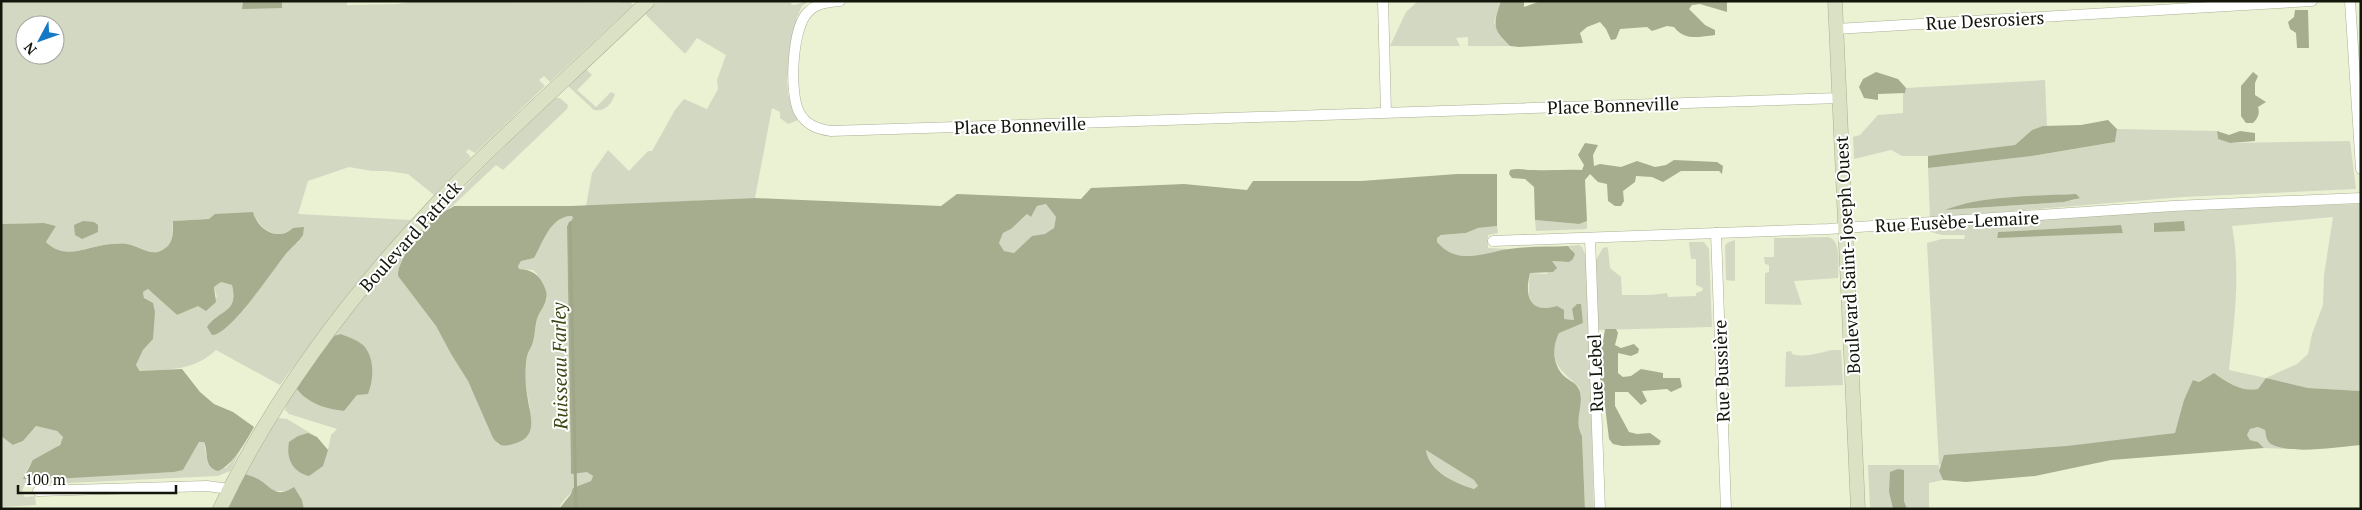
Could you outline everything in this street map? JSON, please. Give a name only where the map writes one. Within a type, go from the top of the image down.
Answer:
[{"type":"street","name":"Boulevard Patrick","points":[[220,509],[229,489],[266,424],[298,373],[325,335],[384,262],[472,168],[648,1]]},
{"type":"street","name":"Place Bonneville","points":[[840,1],[824,3],[810,10],[803,19],[798,38],[793,78],[796,103],[803,117],[818,129],[831,131],[1386,112],[1840,104]]},
{"type":"street","points":[[1383,1],[1386,112]]},
{"type":"street","name":"Boulevard Saint-Joseph Ouest","points":[[1835,1],[1858,509]]},
{"type":"street","name":"Rue Desrosiers","points":[[1836,29],[2312,1]]},
{"type":"street","points":[[2350,1],[2361,170]]},
{"type":"street","name":"Rue Eusèbe-Lemaire","points":[[1493,241],[1846,228],[2210,204],[2361,198]]},
{"type":"street","name":"Rue Bussière","points":[[1716,233],[1726,509]]},
{"type":"street","name":"Rue Lebel","points":[[1590,238],[1600,509]]},
{"type":"street","points":[[38,491],[207,486],[229,489]]},
{"type":"green space","points":[[1,1],[347,1],[347,5],[398,4],[413,1],[618,3],[630,1],[633,5],[550,82],[544,76],[539,80],[545,86],[475,153],[468,149],[466,152],[471,157],[434,195],[408,174],[387,171],[372,171],[349,167],[308,181],[298,214],[411,220],[347,295],[280,385],[216,350],[200,362],[181,368],[141,371],[136,365],[143,350],[153,339],[143,292],[148,289],[177,315],[217,297],[214,287],[221,282],[232,285],[232,303],[226,311],[211,320],[245,307],[293,244],[299,242],[293,228],[281,234],[269,232],[260,224],[253,212],[209,219],[173,221],[170,244],[160,251],[151,252],[133,245],[122,244],[103,245],[70,252],[54,248],[46,242],[56,226],[44,223],[1,224]]},
{"type":"green space","points":[[658,1],[790,1],[792,5],[809,1],[802,6],[797,17],[787,79],[788,94],[798,120],[788,124],[780,118],[780,112],[772,108],[755,198],[586,206],[592,173],[608,150],[629,171],[648,151],[652,151],[675,110],[684,99],[707,109],[718,89],[717,80],[726,55],[697,38],[686,53],[684,53],[645,14]]},
{"type":"green space","points":[[1418,1],[1501,1],[1494,22],[1503,40],[1510,46],[1468,46],[1468,37],[1456,38],[1460,46],[1390,46],[1406,12]]},
{"type":"green space","points":[[1501,1],[1524,1],[1524,7],[1538,2],[1727,1],[1727,12],[1700,4],[1692,5],[1689,9],[1705,25],[1715,30],[1715,35],[1692,37],[1683,34],[1674,27],[1667,26],[1652,31],[1647,27],[1620,29],[1616,39],[1611,40],[1600,22],[1587,27],[1580,33],[1583,43],[1519,47],[1510,46],[1497,30],[1496,15]]},
{"type":"green space","points":[[243,2],[282,2],[282,8],[242,9]]},
{"type":"green space","points":[[2295,10],[2308,10],[2309,48],[2297,48],[2296,33],[2290,29],[2288,22],[2294,17]]},
{"type":"green space","points":[[586,69],[592,75],[577,90],[596,107],[611,92],[615,94],[610,104],[602,110],[594,110],[568,86]]},
{"type":"green space","points":[[1876,72],[1898,79],[1906,88],[1905,93],[1878,94],[1878,100],[1864,98],[1859,87],[1863,79]]},
{"type":"green space","points":[[2253,72],[2258,76],[2255,83],[2255,95],[2266,102],[2258,107],[2258,116],[2253,123],[2246,123],[2241,116],[2241,86]]},
{"type":"green space","points":[[2045,80],[2047,126],[2032,130],[2015,145],[1928,156],[1902,156],[1891,150],[1854,159],[1853,137],[1860,135],[1878,115],[1903,113],[1903,93],[1905,93],[1906,88]]},
{"type":"green space","points":[[555,98],[560,98],[568,105],[567,109],[503,170],[496,165],[446,212],[398,276],[436,326],[468,381],[498,445],[530,408],[525,381],[527,355],[533,343],[537,319],[547,299],[546,291],[537,274],[533,270],[519,269],[518,266],[520,261],[534,258],[548,231],[558,220],[572,216],[573,218],[567,226],[571,473],[587,471],[593,476],[591,481],[572,492],[559,509],[304,509],[302,500],[287,491],[272,491],[256,478],[244,474],[278,418],[287,419],[317,437],[308,433],[328,450],[331,435],[337,429],[289,414],[285,410],[296,388],[306,398],[318,405],[344,411],[357,395],[372,366],[363,346],[341,334],[333,336],[412,243],[496,155]]},
{"type":"green space","points":[[2108,120],[2117,129],[2115,142],[2032,156],[1928,168],[1928,156],[2015,145],[2032,130],[2043,126],[2081,125]]},
{"type":"green space","points":[[2117,129],[2217,131],[2218,139],[2230,143],[2350,141],[2356,189],[2183,197],[1930,218],[1928,168],[2032,156],[2115,142]],"holes":[[[2076,194],[2075,200],[2064,202],[1946,210],[1958,205],[1991,199]]]},
{"type":"green space","points":[[2217,131],[2229,135],[2240,131],[2255,133],[2255,141],[2230,143],[2218,139]]},
{"type":"green space","points":[[1585,143],[1598,145],[1593,155],[1594,166],[1600,164],[1621,167],[1637,161],[1655,167],[1666,165],[1674,160],[1717,162],[1723,166],[1722,174],[1719,171],[1681,171],[1663,182],[1652,177],[1636,176],[1635,182],[1623,191],[1624,201],[1621,206],[1615,206],[1608,201],[1607,184],[1598,182],[1590,174],[1585,180],[1587,221],[1579,224],[1535,220],[1534,187],[1525,179],[1512,178],[1509,174],[1510,170],[1582,170],[1584,165],[1578,155]]},
{"type":"green space","points":[[1457,174],[1497,174],[1497,226],[1478,228],[1466,233],[1441,235],[1437,238],[1437,242],[1453,254],[1462,256],[1480,255],[1516,248],[1568,246],[1575,254],[1569,262],[1552,261],[1557,268],[1553,272],[1530,273],[1528,289],[1531,301],[1535,305],[1541,308],[1557,306],[1564,310],[1564,319],[1574,320],[1572,309],[1577,304],[1581,304],[1583,323],[1559,333],[1554,355],[1560,371],[1575,384],[1580,392],[1581,403],[1578,425],[1582,436],[1585,509],[559,509],[571,494],[573,488],[591,481],[593,476],[587,472],[571,474],[567,226],[573,218],[572,216],[558,220],[548,231],[534,258],[521,261],[518,266],[519,269],[533,272],[539,278],[547,295],[537,319],[533,342],[526,361],[526,385],[531,419],[530,432],[526,438],[519,442],[504,446],[493,438],[468,381],[436,326],[398,276],[406,253],[419,236],[439,215],[454,206],[571,206],[755,198],[941,206],[957,194],[1081,199],[1091,188],[1184,184],[1247,190],[1253,181],[1361,181]],"holes":[[[1046,204],[1056,217],[1054,228],[1045,234],[1032,236],[1014,253],[1004,251],[999,243],[1003,233],[1011,229],[1027,214],[1031,217],[1037,206]],[[1426,450],[1474,480],[1478,486],[1474,489],[1451,480],[1437,470],[1428,457]]]},
{"type":"green space","points":[[2076,194],[2080,198],[2064,202],[1945,210],[1975,201]]},
{"type":"green space","points":[[1046,204],[1056,217],[1054,228],[1045,235],[1032,236],[1014,253],[1004,251],[999,243],[1003,233],[1011,229],[1027,214],[1031,217],[1037,206]]},
{"type":"green space","points":[[2361,204],[2361,391],[2308,388],[2266,378],[2258,389],[2252,390],[2240,388],[2214,373],[2199,382],[2194,380],[2175,433],[1939,465],[1927,243],[1942,239],[1964,239],[1965,235],[1942,235],[1927,231],[1927,227],[2221,208]],"holes":[[[2333,217],[2324,275],[2323,305],[2312,334],[2308,354],[2297,364],[2266,378],[2229,370],[2235,316],[2236,280],[2235,244],[2232,226]],[[2121,225],[2123,233],[1997,237],[1998,232]]]},
{"type":"green space","points":[[253,212],[259,224],[269,232],[281,234],[293,228],[304,227],[303,235],[285,255],[240,314],[220,332],[212,335],[207,327],[227,310],[233,301],[232,285],[221,282],[214,287],[216,302],[206,311],[198,306],[177,315],[148,289],[143,292],[144,298],[153,303],[155,312],[153,339],[143,350],[136,365],[140,371],[182,369],[200,392],[214,404],[233,412],[254,427],[229,464],[218,471],[213,469],[208,463],[204,442],[199,442],[183,470],[174,472],[23,479],[33,460],[60,445],[63,437],[57,431],[36,426],[23,441],[13,445],[1,436],[1,224],[44,223],[56,226],[46,242],[62,251],[70,252],[103,245],[124,244],[155,252],[164,249],[170,244],[173,221],[209,219],[215,214]]},
{"type":"green space","points":[[1535,220],[1578,224],[1587,221],[1587,229],[1536,231]]},
{"type":"green space","points":[[83,221],[94,222],[98,225],[98,232],[82,239],[75,235],[74,225]]},
{"type":"green space","points":[[2184,221],[2185,231],[2154,232],[2154,223]]},
{"type":"green space","points":[[2121,225],[2123,233],[1997,238],[1998,232]]},
{"type":"green space","points":[[1497,226],[1498,233],[1488,235],[1488,248],[1509,249],[1471,257],[1453,254],[1437,242],[1437,238],[1441,235],[1466,233],[1478,228]]},
{"type":"green space","points":[[1829,237],[1838,249],[1838,278],[1794,281],[1802,305],[1765,304],[1765,273],[1769,272],[1769,265],[1765,264],[1764,257],[1774,257],[1774,238]]},
{"type":"green space","points":[[1735,240],[1735,281],[1726,280],[1725,246],[1727,243]]},
{"type":"green space","points":[[1689,242],[1704,242],[1709,249],[1712,327],[1598,330],[1596,260],[1603,248],[1607,247],[1608,249],[1610,268],[1621,277],[1622,295],[1667,293],[1668,297],[1696,296],[1696,293],[1702,291],[1703,288],[1696,285],[1696,259],[1691,259]]},
{"type":"green space","points":[[1579,245],[1582,247],[1587,258],[1594,509],[1585,509],[1582,436],[1578,424],[1581,402],[1579,387],[1561,370],[1557,364],[1554,350],[1559,332],[1583,323],[1572,309],[1574,320],[1564,319],[1564,310],[1539,308],[1531,302],[1529,297],[1530,273],[1547,274],[1551,261],[1569,262],[1572,249],[1568,246]]},
{"type":"green space","points":[[1605,329],[1616,329],[1618,333],[1615,345],[1621,348],[1634,344],[1639,349],[1638,353],[1631,356],[1618,353],[1618,373],[1623,377],[1631,376],[1641,369],[1663,373],[1663,378],[1680,378],[1682,387],[1671,392],[1667,389],[1642,391],[1647,401],[1641,405],[1628,392],[1615,392],[1615,406],[1629,432],[1637,434],[1650,433],[1661,441],[1659,445],[1622,446],[1613,444],[1609,439],[1605,406],[1601,396],[1598,346],[1603,342]]},
{"type":"green space","points":[[341,334],[363,345],[370,356],[372,369],[368,394],[357,395],[344,411],[318,405],[306,398],[296,388],[333,336]]},
{"type":"green space","points":[[1841,350],[1843,385],[1785,387],[1786,352],[1791,351],[1792,354],[1807,355]]},
{"type":"green space","points":[[2214,373],[2240,388],[2252,390],[2258,389],[2266,378],[2308,388],[2361,391],[2361,445],[2302,450],[2291,449],[2269,443],[2265,430],[2258,427],[2250,429],[2247,435],[2250,440],[2258,442],[2264,448],[2111,460],[2035,476],[1966,482],[1943,480],[1939,471],[1944,455],[2067,446],[2175,433],[2184,400],[2193,380],[2199,382]]},
{"type":"green space","points":[[36,426],[57,431],[63,437],[55,449],[32,463],[27,469],[24,479],[174,472],[183,470],[199,442],[204,442],[208,464],[226,468],[241,449],[230,471],[218,476],[24,485],[22,493],[25,497],[35,496],[36,505],[1,507],[1,436],[14,445],[23,441]]},
{"type":"green space","points":[[2258,427],[2265,430],[2268,439],[2273,444],[2290,449],[2264,448],[2258,442],[2250,440],[2247,435],[2250,429]]},
{"type":"green space","points":[[308,433],[317,437],[328,450],[323,466],[309,476],[294,468],[288,454],[289,442],[298,436]]},
{"type":"green space","points":[[1426,449],[1474,480],[1478,486],[1474,489],[1451,480],[1432,464]]},
{"type":"green space","points":[[1868,465],[1939,465],[1939,471],[1943,480],[1929,483],[1929,509],[1907,509],[1904,501],[1904,471],[1889,492],[1893,509],[1870,509]]},
{"type":"green space","points":[[1898,469],[1904,470],[1904,501],[1907,509],[1893,509],[1889,492],[1890,472]]},
{"type":"green space","points":[[244,474],[256,478],[277,492],[287,491],[294,487],[302,500],[304,509],[229,509],[228,507]]},
{"type":"waterway","name":"Ruisseau Farley","points":[[570,223],[576,509]]}]
